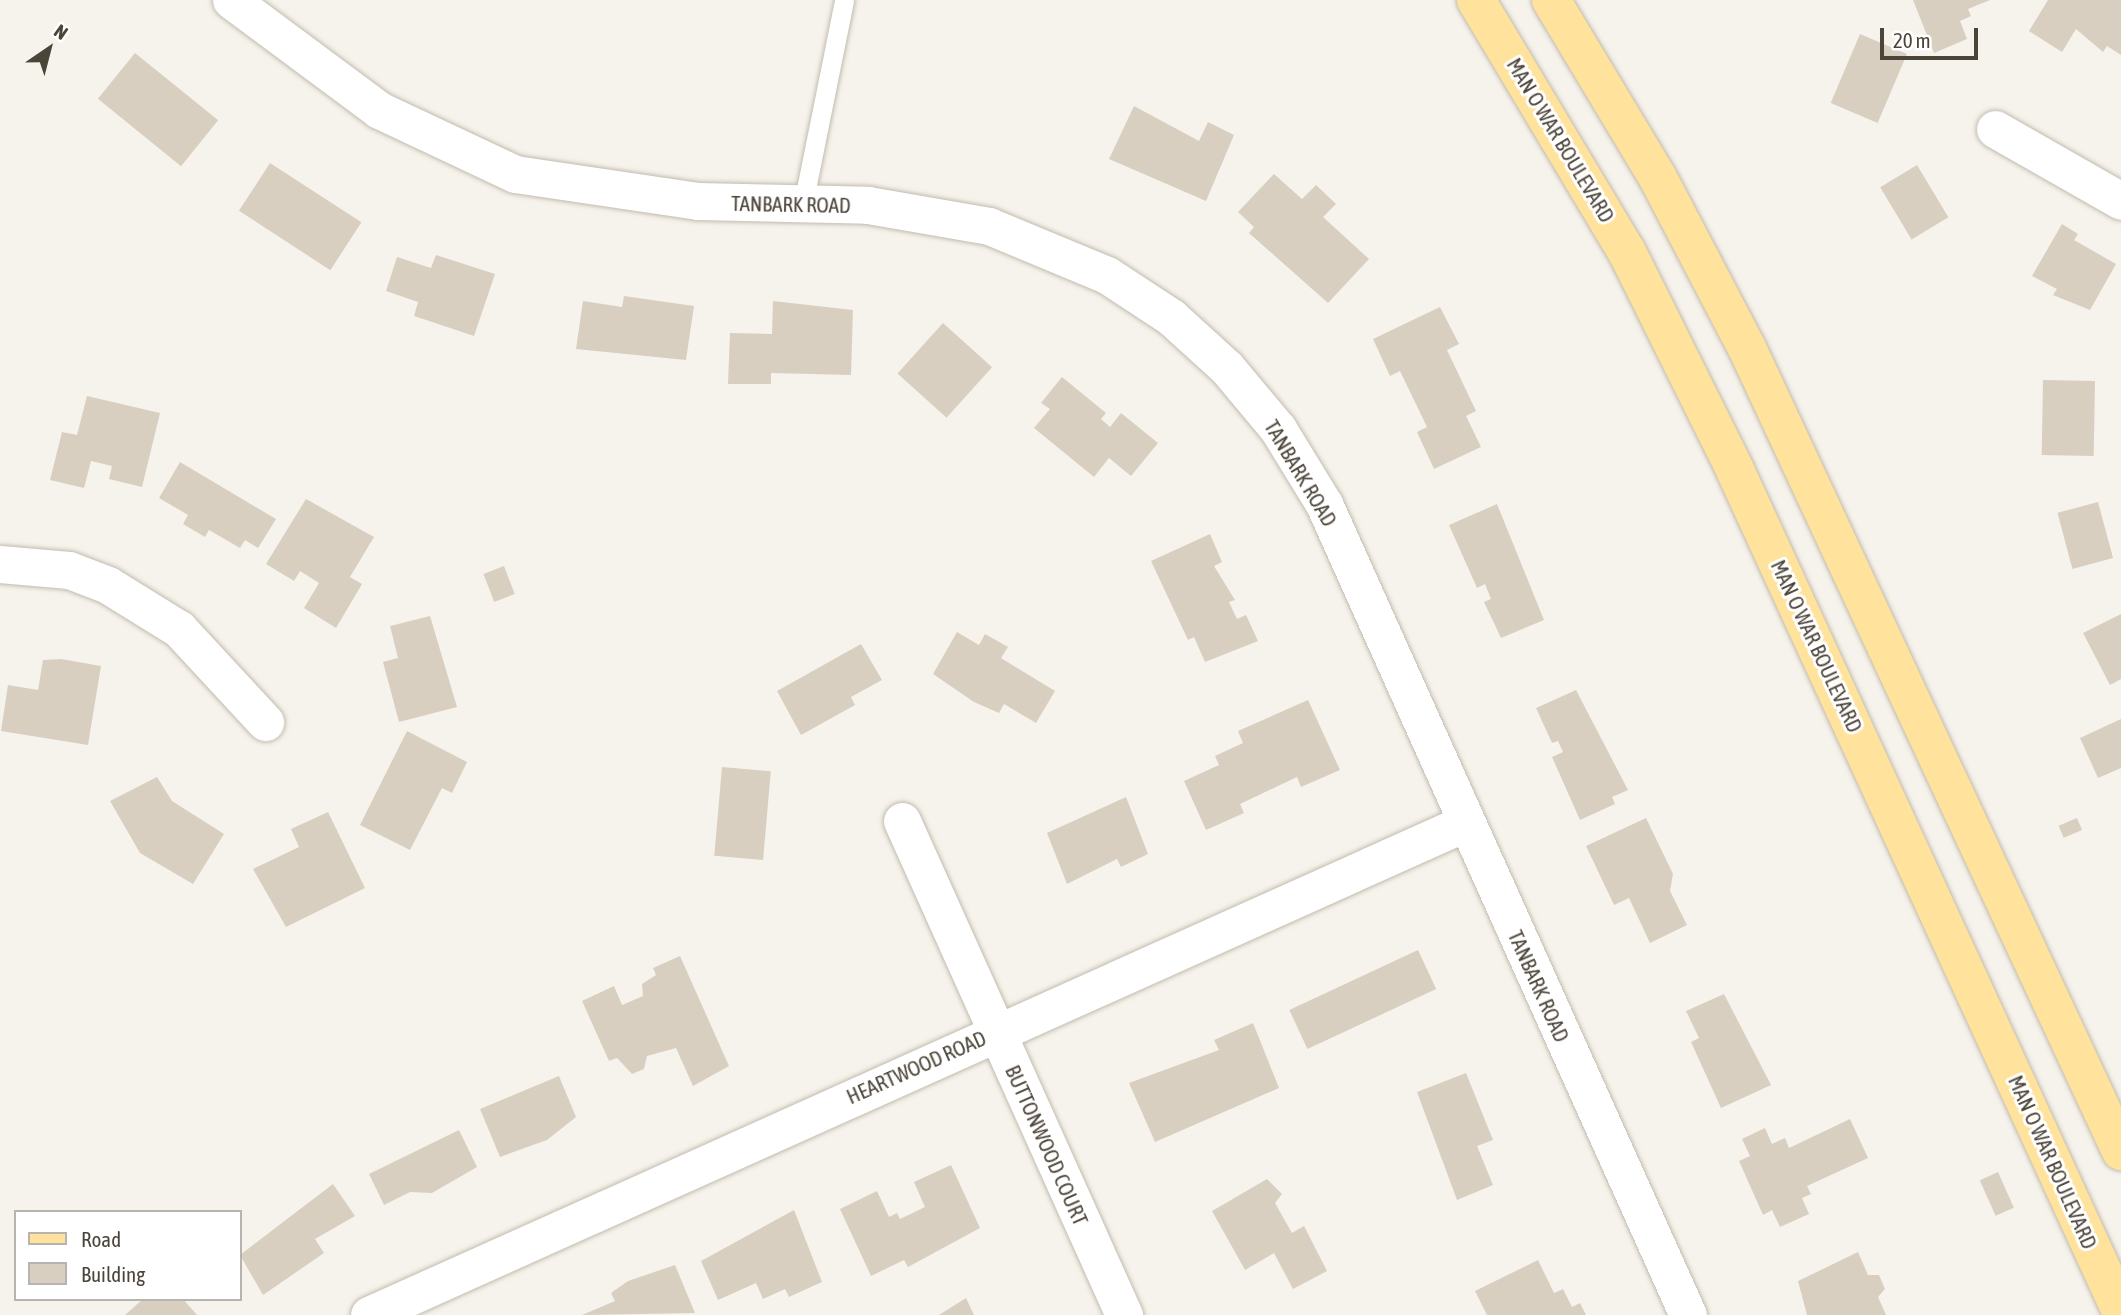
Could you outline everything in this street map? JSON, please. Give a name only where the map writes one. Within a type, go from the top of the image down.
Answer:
[{"type":"main road","name":"MAN O WAR BOULEVARD","points":[[1476,0],[1628,252],[1735,470],[2121,1311]]},
{"type":"main road","points":[[1551,0],[1658,177],[1747,348],[2121,1151]]},
{"type":"street","name":"TANBARK ROAD","points":[[231,0],[379,110],[515,174],[698,201],[803,204],[924,212],[1034,241],[1107,275],[1171,317],[1227,368],[1278,429],[1324,505],[1688,1315]]},
{"type":"street","points":[[1995,129],[2121,201]]},
{"type":"street","points":[[0,564],[69,570],[108,585],[179,629],[265,722]]},
{"type":"street","name":"BUTTONWOOD COURT","points":[[902,821],[1124,1315]]},
{"type":"street","name":"HEARTWOOD ROAD","points":[[369,1315],[1465,823]]},
{"type":"lane","points":[[803,204],[844,0]]},
{"type":"building","points":[[1913,0],[1990,0],[1968,9],[1971,16],[1960,21],[1967,39],[1934,53]]},
{"type":"building","points":[[2048,0],[2121,0],[2121,55],[2107,46],[2103,52],[2076,29],[2062,52],[2029,31]]},
{"type":"building","points":[[1860,34],[1907,54],[1878,123],[1831,103]]},
{"type":"building","points":[[135,53],[218,120],[181,166],[98,99]]},
{"type":"building","points":[[1134,106],[1199,141],[1208,122],[1234,135],[1206,201],[1109,159]]},
{"type":"building","points":[[270,163],[361,222],[330,270],[239,211]]},
{"type":"building","points":[[1917,165],[1948,217],[1912,239],[1880,187]]},
{"type":"building","points":[[1274,174],[1302,199],[1316,185],[1336,204],[1323,217],[1369,259],[1328,303],[1249,233],[1254,227],[1238,212]]},
{"type":"building","points":[[2062,224],[2078,234],[2074,240],[2116,264],[2090,310],[2053,295],[2057,289],[2032,276]]},
{"type":"building","points":[[436,255],[495,274],[474,336],[414,316],[418,302],[386,291],[397,257],[431,268]]},
{"type":"building","points":[[624,296],[694,306],[686,360],[576,349],[583,301],[622,307]]},
{"type":"building","points":[[773,301],[853,310],[851,375],[771,373],[771,384],[728,384],[730,333],[772,334]]},
{"type":"building","points":[[1440,307],[1459,344],[1447,350],[1476,411],[1466,416],[1481,447],[1434,469],[1417,432],[1427,427],[1400,371],[1390,376],[1373,339]]},
{"type":"building","points":[[943,323],[992,367],[947,418],[897,374]]},
{"type":"building","points":[[1062,377],[1106,413],[1101,419],[1110,427],[1121,413],[1158,443],[1131,476],[1109,458],[1094,477],[1034,428],[1050,409],[1041,403]]},
{"type":"building","points":[[2043,380],[2095,381],[2094,456],[2042,455]]},
{"type":"building","points":[[87,396],[160,413],[142,487],[109,479],[112,466],[91,461],[84,488],[50,480],[62,432],[77,435]]},
{"type":"building","points":[[180,462],[276,519],[258,548],[245,540],[240,548],[209,530],[205,537],[183,524],[188,515],[159,498]]},
{"type":"building","points":[[306,499],[374,537],[350,577],[362,584],[336,628],[304,608],[319,583],[300,571],[294,581],[266,564]]},
{"type":"building","points":[[2098,502],[2113,558],[2072,569],[2057,513]]},
{"type":"building","points":[[1497,504],[1544,620],[1501,638],[1484,602],[1491,599],[1485,584],[1477,588],[1449,525]]},
{"type":"building","points":[[1210,534],[1222,562],[1214,566],[1235,600],[1229,602],[1237,619],[1246,615],[1258,641],[1205,662],[1194,637],[1188,640],[1151,561]]},
{"type":"building","points":[[504,566],[515,594],[494,602],[483,574]]},
{"type":"building","points":[[2121,614],[2121,679],[2110,685],[2083,633]]},
{"type":"building","points":[[430,616],[457,707],[399,722],[383,662],[398,658],[390,626]]},
{"type":"building","points":[[957,632],[979,645],[985,634],[1008,647],[1001,658],[1055,691],[1036,723],[1004,704],[999,713],[974,702],[933,674]]},
{"type":"building","points":[[861,644],[882,680],[851,697],[855,705],[801,735],[777,691]]},
{"type":"building","points":[[61,659],[101,666],[88,745],[1,731],[8,685],[38,690],[43,660]]},
{"type":"building","points":[[1576,690],[1628,790],[1612,797],[1615,804],[1580,820],[1552,757],[1563,752],[1558,741],[1552,743],[1536,708]]},
{"type":"building","points":[[1308,700],[1340,770],[1301,787],[1297,777],[1240,804],[1244,813],[1206,830],[1184,781],[1219,765],[1215,756],[1243,743],[1238,731]]},
{"type":"building","points":[[2121,719],[2121,768],[2098,778],[2080,738]]},
{"type":"building","points":[[407,731],[467,762],[452,793],[442,788],[410,850],[360,825]]},
{"type":"building","points":[[722,767],[771,771],[763,860],[714,856]]},
{"type":"building","points":[[157,777],[172,801],[224,834],[193,884],[140,853],[110,801]]},
{"type":"building","points":[[1126,797],[1148,854],[1121,867],[1117,859],[1067,884],[1047,833]]},
{"type":"building","points":[[328,812],[365,888],[286,927],[253,869],[299,847],[291,829]]},
{"type":"building","points":[[1646,818],[1673,874],[1670,891],[1687,925],[1650,943],[1629,898],[1614,905],[1586,846]]},
{"type":"building","points":[[2077,818],[2082,830],[2064,838],[2059,826]]},
{"type":"building","points":[[1418,950],[1436,989],[1307,1049],[1289,1010]]},
{"type":"building","points":[[680,956],[729,1066],[693,1086],[676,1048],[647,1056],[644,1069],[632,1074],[617,1058],[609,1061],[582,1001],[614,986],[622,1005],[643,996],[642,984],[656,975],[653,968]]},
{"type":"building","points":[[1724,994],[1771,1085],[1721,1108],[1691,1042],[1699,1038],[1686,1011]]},
{"type":"building","points":[[1253,1023],[1279,1088],[1155,1142],[1129,1083],[1219,1050],[1214,1040]]},
{"type":"building","points":[[1466,1073],[1493,1140],[1477,1146],[1493,1185],[1457,1200],[1417,1092]]},
{"type":"building","points":[[559,1076],[576,1117],[547,1140],[500,1157],[480,1109]]},
{"type":"building","points":[[1850,1119],[1868,1158],[1807,1186],[1811,1194],[1802,1198],[1809,1214],[1780,1227],[1772,1210],[1763,1215],[1739,1161],[1750,1156],[1742,1139],[1765,1128],[1772,1144],[1785,1138],[1789,1148]]},
{"type":"building","points":[[459,1130],[477,1167],[432,1193],[410,1192],[384,1205],[369,1174]]},
{"type":"building","points":[[951,1165],[980,1228],[908,1267],[904,1260],[871,1276],[840,1209],[877,1191],[889,1217],[897,1213],[900,1219],[925,1207],[914,1182]]},
{"type":"building","points":[[1998,1172],[2014,1208],[1996,1216],[1980,1180]]},
{"type":"building","points":[[1267,1179],[1282,1194],[1275,1203],[1292,1233],[1304,1226],[1327,1271],[1293,1289],[1274,1253],[1245,1270],[1212,1211]]},
{"type":"building","points":[[333,1184],[355,1216],[315,1239],[324,1253],[263,1295],[242,1258],[242,1253]]},
{"type":"building","points":[[794,1210],[822,1282],[789,1297],[785,1289],[763,1299],[756,1283],[718,1300],[701,1261]]},
{"type":"building","points":[[1858,1252],[1868,1275],[1879,1275],[1885,1289],[1878,1297],[1886,1315],[1807,1315],[1798,1281]]},
{"type":"building","points":[[1538,1260],[1554,1293],[1563,1289],[1572,1307],[1580,1303],[1586,1315],[1487,1315],[1475,1291]]},
{"type":"building","points":[[675,1265],[695,1313],[582,1315],[615,1301],[611,1293],[628,1281]]},
{"type":"building","points":[[966,1298],[974,1315],[939,1315]]},
{"type":"building","points":[[141,1301],[185,1301],[197,1315],[125,1315]]}]
